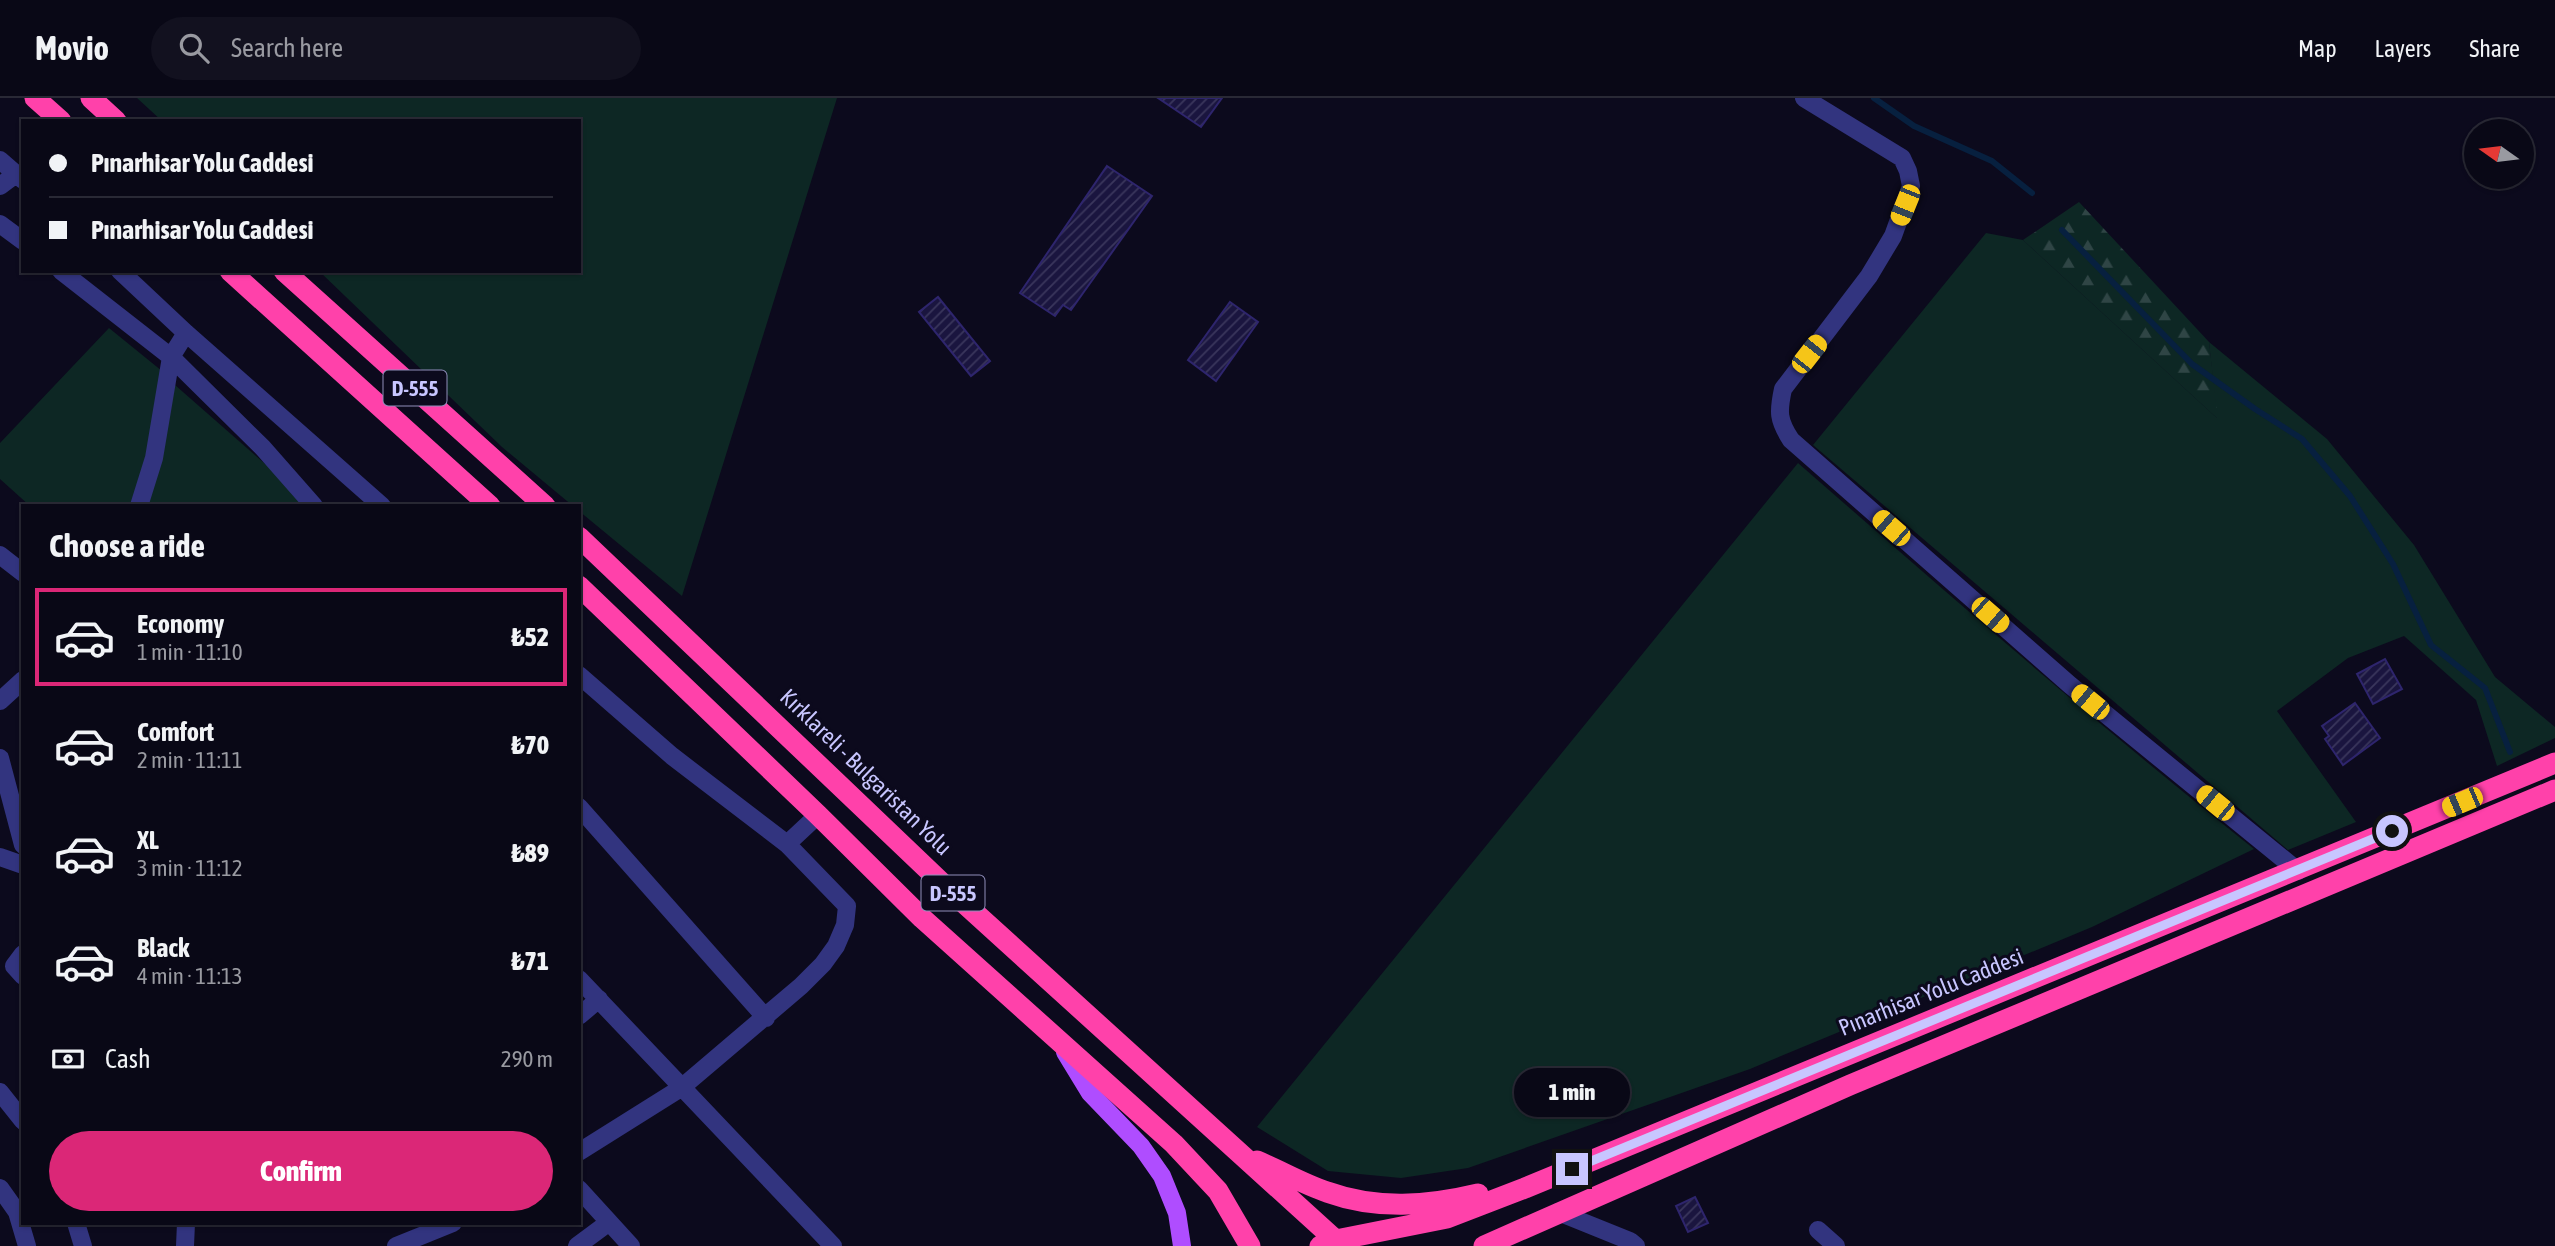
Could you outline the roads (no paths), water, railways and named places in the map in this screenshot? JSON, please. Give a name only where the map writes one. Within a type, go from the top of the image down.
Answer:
[{"type":"highway","points":[[35,98],[59,119]]},
{"type":"highway","points":[[91,98],[114,119]]},
{"type":"highway","name":"D-555","points":[[232,273],[488,504]]},
{"type":"highway","name":"D-555","points":[[286,273],[543,504]]},
{"type":"highway","name":"Kırklareli - Bulgaristan Yolu","points":[[581,539],[943,884],[1236,1152],[1332,1244]]},
{"type":"highway","name":"D-555","points":[[581,588],[818,814],[922,918],[1174,1144],[1218,1191],[1250,1246]]},
{"type":"highway","name":"Pınarhisar Yolu Caddesi","points":[[1332,1244],[1447,1218],[1525,1188],[2555,763]]},
{"type":"highway","points":[[1484,1246],[1989,1026],[2555,790]]},
{"type":"highway","points":[[1236,1152],[1328,1193],[1390,1205],[1420,1205],[1525,1188]]},
{"type":"highway","points":[[1506,1246],[1558,1212]]},
{"type":"main road","points":[[1058,1040],[1090,1093],[1141,1146],[1162,1176],[1177,1213],[1181,1246]]},
{"type":"street","points":[[1804,98],[1902,158],[1911,186],[1893,236],[1869,276],[1783,389],[1779,409],[1781,425],[1791,440],[2070,685],[2298,871]]},
{"type":"street","points":[[0,160],[19,177],[0,186]]},
{"type":"street","points":[[0,223],[21,239]]},
{"type":"street","points":[[64,273],[171,357],[263,448],[312,504]]},
{"type":"street","points":[[122,273],[380,504]]},
{"type":"street","points":[[140,504],[154,458],[171,357],[186,333]]},
{"type":"street","points":[[0,555],[21,571]]},
{"type":"street","points":[[581,677],[672,756],[787,844],[847,906],[845,925],[823,964],[766,1018],[681,1088],[581,1151]]},
{"type":"street","points":[[0,701],[21,682]]},
{"type":"street","points":[[0,758],[5,793],[21,839]]},
{"type":"street","points":[[581,809],[766,1018]]},
{"type":"street","points":[[787,844],[818,814]]},
{"type":"street","points":[[0,857],[21,864]]},
{"type":"street","points":[[21,957],[14,966],[21,974]]},
{"type":"street","points":[[581,981],[833,1246]]},
{"type":"street","points":[[581,1014],[599,999]]},
{"type":"street","points":[[2,1097],[21,1119]]},
{"type":"street","points":[[0,1188],[17,1212],[27,1246]]},
{"type":"street","points":[[581,1191],[631,1246]]},
{"type":"street","points":[[1558,1212],[1630,1241],[1636,1246]]},
{"type":"street","points":[[577,1246],[608,1223]]},
{"type":"street","points":[[77,1225],[83,1246]]},
{"type":"street","points":[[185,1246],[186,1225]]},
{"type":"street","points":[[396,1246],[448,1225]]},
{"type":"street","points":[[1818,1230],[1836,1246]]},
{"type":"waterway","points":[[1874,98],[1914,126],[1992,161],[2032,193]]},
{"type":"waterway","points":[[2062,230],[2192,364],[2302,439],[2350,496],[2393,564],[2431,645],[2485,688],[2510,752]]}]
